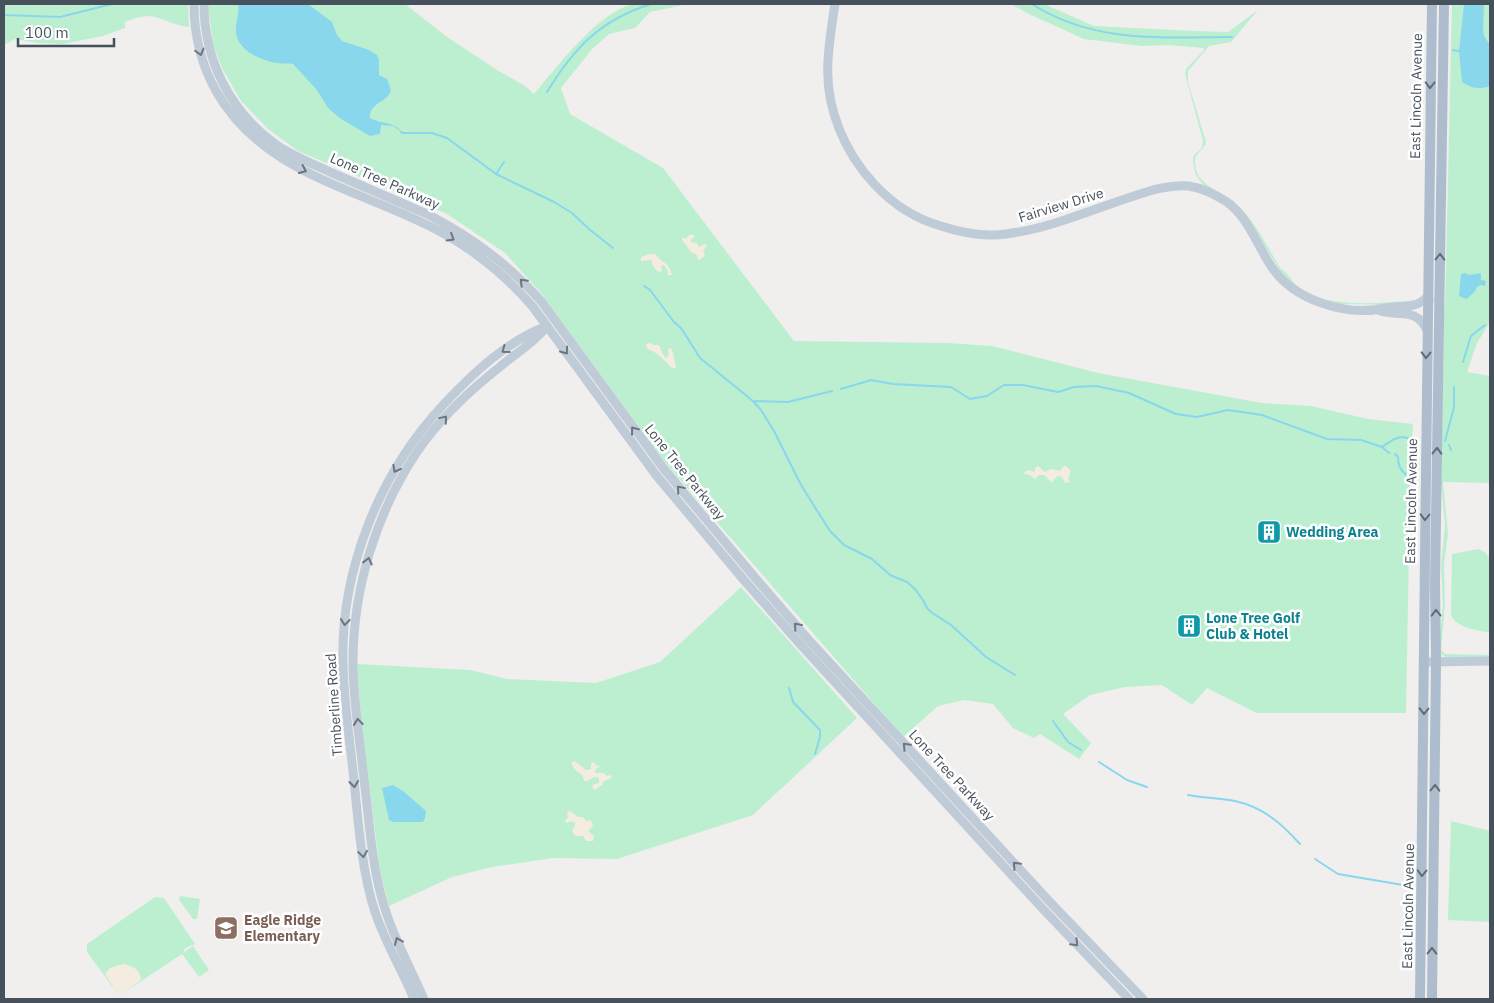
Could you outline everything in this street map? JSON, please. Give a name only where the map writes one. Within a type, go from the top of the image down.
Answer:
[{"type":"main road","name":"East Lincoln Avenue","points":[[1420,999],[1432,4]]},
{"type":"main road","name":"East Lincoln Avenue","points":[[1432,999],[1436,662],[1435,583],[1444,4]]},
{"type":"street","name":"Lone Tree Parkway","points":[[194,4],[198,44],[210,82],[230,113],[254,139],[270,152],[294,166],[423,223],[467,248],[485,260],[518,290],[551,323],[664,469],[807,638],[1022,872],[1143,999]]},
{"type":"street","name":"Lone Tree Parkway","points":[[204,4],[205,27],[213,63],[219,77],[237,107],[260,132],[298,157],[427,214],[491,252],[525,284],[656,475],[750,587],[1001,863],[1129,999]]},
{"type":"street","name":"Fairview Drive","points":[[835,4],[828,62],[829,90],[840,134],[866,176],[902,209],[932,224],[954,230],[979,235],[1005,234],[1039,228],[1163,187],[1190,186],[1211,193],[1228,202],[1240,215],[1272,268],[1302,296],[1340,308],[1378,310],[1389,314],[1414,315],[1420,319],[1427,330]]},
{"type":"street","name":"Fairview Drive","points":[[1378,310],[1389,307],[1412,306],[1427,297]]},
{"type":"street","name":"Timberline Road","points":[[414,999],[383,933],[366,878],[344,693],[343,664],[346,613],[354,570],[377,503],[398,464],[424,427],[482,366],[531,332],[551,323]]},
{"type":"street","name":"Timberline Road","points":[[424,999],[398,944],[376,876],[355,699],[354,640],[360,595],[370,551],[386,507],[418,451],[464,397],[539,336],[551,323]]},
{"type":"street","points":[[1425,662],[1490,661]]},
{"type":"green space","points":[[639,3],[688,4],[650,12],[635,28],[609,34],[593,48],[561,88],[570,114],[663,168],[794,341],[949,343],[992,346],[1098,373],[1262,403],[1311,406],[1368,419],[1413,424],[1411,442],[1406,713],[1257,713],[1207,688],[1192,705],[1162,685],[1125,687],[1090,695],[1063,714],[1091,743],[1079,759],[1040,734],[1034,738],[1013,728],[993,704],[964,700],[938,706],[903,737],[664,461],[541,293],[505,253],[447,214],[298,151],[268,129],[241,101],[223,70],[213,45],[208,4],[405,4],[447,37],[525,86],[534,94],[592,29],[620,9]]},
{"type":"green space","points":[[4,4],[188,4],[189,27],[152,16],[144,16],[125,22],[125,28],[103,36],[63,44],[15,39],[4,45]]},
{"type":"green space","points":[[1011,4],[1044,4],[1094,26],[1228,32],[1258,10],[1231,42],[1209,46],[1188,71],[1188,82],[1206,142],[1204,147],[1195,158],[1199,176],[1209,186],[1229,198],[1249,217],[1281,269],[1297,286],[1310,294],[1323,299],[1357,303],[1394,302],[1443,297],[1445,311],[1452,4],[1490,4],[1490,322],[1477,343],[1467,372],[1490,376],[1490,483],[1443,482],[1448,534],[1444,564],[1445,605],[1441,650],[1445,654],[1490,655],[1490,658],[1445,657],[1438,651],[1443,605],[1441,566],[1445,525],[1441,483],[1444,334],[1442,302],[1410,305],[1333,304],[1297,290],[1281,272],[1249,221],[1203,185],[1195,173],[1194,155],[1202,148],[1203,141],[1185,74],[1186,69],[1204,50],[1203,48],[1169,45],[1142,46],[1084,39]]},
{"type":"green space","points":[[1478,549],[1485,552],[1490,559],[1490,633],[1462,626],[1451,615],[1452,554]]},
{"type":"green space","points":[[741,587],[857,718],[753,815],[617,859],[553,858],[492,867],[452,877],[389,906],[380,871],[361,718],[357,664],[470,670],[507,679],[596,683],[660,662]]},
{"type":"green space","points":[[1451,821],[1490,831],[1490,922],[1448,920]]},
{"type":"green space","points":[[180,896],[200,899],[197,919],[193,919],[179,900]]},
{"type":"green space","points":[[155,897],[164,898],[195,944],[185,948],[183,953],[193,946],[209,970],[199,977],[182,954],[123,993],[117,993],[87,952],[87,944]]},
{"type":"sand","points":[[691,234],[695,236],[691,242],[697,243],[699,247],[704,244],[707,245],[703,251],[705,255],[698,260],[697,255],[691,252],[682,240],[682,238],[686,238]]},
{"type":"sand","points":[[655,254],[667,265],[672,275],[668,275],[664,265],[661,266],[662,271],[658,272],[651,260],[641,261],[641,257]]},
{"type":"sand","points":[[646,344],[659,345],[665,358],[669,356],[668,348],[672,349],[676,368],[672,368],[657,354],[647,349]]},
{"type":"sand","points":[[1038,466],[1045,472],[1051,469],[1060,471],[1066,466],[1071,471],[1068,478],[1070,482],[1065,483],[1060,476],[1051,482],[1044,475],[1039,475],[1035,479],[1030,475],[1023,474],[1027,470],[1035,472],[1035,468]]},
{"type":"sand","points":[[575,761],[586,770],[591,769],[591,763],[594,762],[600,766],[595,770],[595,773],[611,775],[612,778],[604,781],[602,785],[594,790],[592,785],[599,783],[599,778],[595,777],[585,782],[582,775],[573,766],[572,762]]},
{"type":"sand","points":[[570,811],[578,817],[583,817],[586,821],[591,820],[593,826],[588,831],[594,836],[593,841],[586,841],[583,836],[575,836],[572,830],[575,823],[571,821],[567,823],[565,821],[568,817],[567,812]]},
{"type":"sand","points":[[123,964],[133,967],[138,971],[141,980],[123,993],[117,993],[105,974],[110,968]]},
{"type":"water","points":[[238,4],[308,4],[332,22],[337,35],[342,41],[369,50],[377,55],[379,75],[387,79],[391,90],[386,98],[372,109],[370,118],[391,124],[403,133],[393,126],[381,125],[380,134],[370,136],[341,119],[328,108],[317,90],[293,64],[264,60],[251,54],[237,38]]},
{"type":"water","points":[[1464,4],[1484,4],[1483,30],[1484,36],[1490,45],[1490,86],[1483,88],[1468,86],[1462,82],[1459,51]]},
{"type":"water","points":[[1481,273],[1481,280],[1486,281],[1485,286],[1480,285],[1467,299],[1459,296],[1461,274],[1469,275]]},
{"type":"water","points":[[393,785],[426,811],[423,822],[393,822],[389,820],[382,788]]},
{"type":"waterway","points":[[4,15],[60,17],[112,4]]},
{"type":"waterway","points":[[547,92],[567,62],[590,37],[617,18],[651,4]]},
{"type":"waterway","points":[[1032,4],[1056,17],[1104,32],[1129,36],[1232,37]]},
{"type":"waterway","points":[[1453,50],[1459,51]]},
{"type":"waterway","points":[[401,132],[432,133],[447,138],[496,174],[554,202],[572,213],[613,248]]},
{"type":"waterway","points":[[496,174],[504,162]]},
{"type":"waterway","points":[[644,286],[650,290],[674,322],[681,328],[700,358],[753,401],[761,410],[774,431],[801,485],[830,531],[844,545],[872,559],[890,575],[907,582],[915,589],[931,612],[951,625],[986,657],[1015,675]]},
{"type":"waterway","points":[[1463,362],[1471,336],[1485,325]]},
{"type":"waterway","points":[[841,389],[871,380],[893,384],[951,387],[970,399],[987,396],[1004,385],[1023,385],[1058,392],[1074,387],[1096,386],[1129,393],[1176,414],[1197,417],[1228,410],[1262,415],[1327,439],[1361,440],[1382,447],[1389,453]]},
{"type":"waterway","points":[[1445,441],[1454,407],[1454,387]]},
{"type":"waterway","points":[[753,401],[788,402],[832,391]]},
{"type":"waterway","points":[[1382,447],[1401,437],[1414,441]]},
{"type":"waterway","points":[[1449,445],[1451,450]]},
{"type":"waterway","points":[[1395,454],[1398,457],[1402,471],[1406,475]]},
{"type":"waterway","points":[[789,688],[793,702],[820,730],[815,754]]},
{"type":"waterway","points":[[1053,721],[1068,742],[1081,750]]},
{"type":"waterway","points":[[1099,762],[1127,780],[1147,787]]},
{"type":"waterway","points":[[1188,795],[1235,801],[1254,807],[1279,823],[1300,844]]},
{"type":"waterway","points":[[1315,859],[1338,874],[1403,885]]},
{"type":"place","name":"Wedding Area","points":[[1269,532]]},
{"type":"place","name":"Lone Tree Golf Club & Hotel","points":[[1189,626]]},
{"type":"place","name":"Eagle Ridge Elementary","points":[[226,928]]}]
